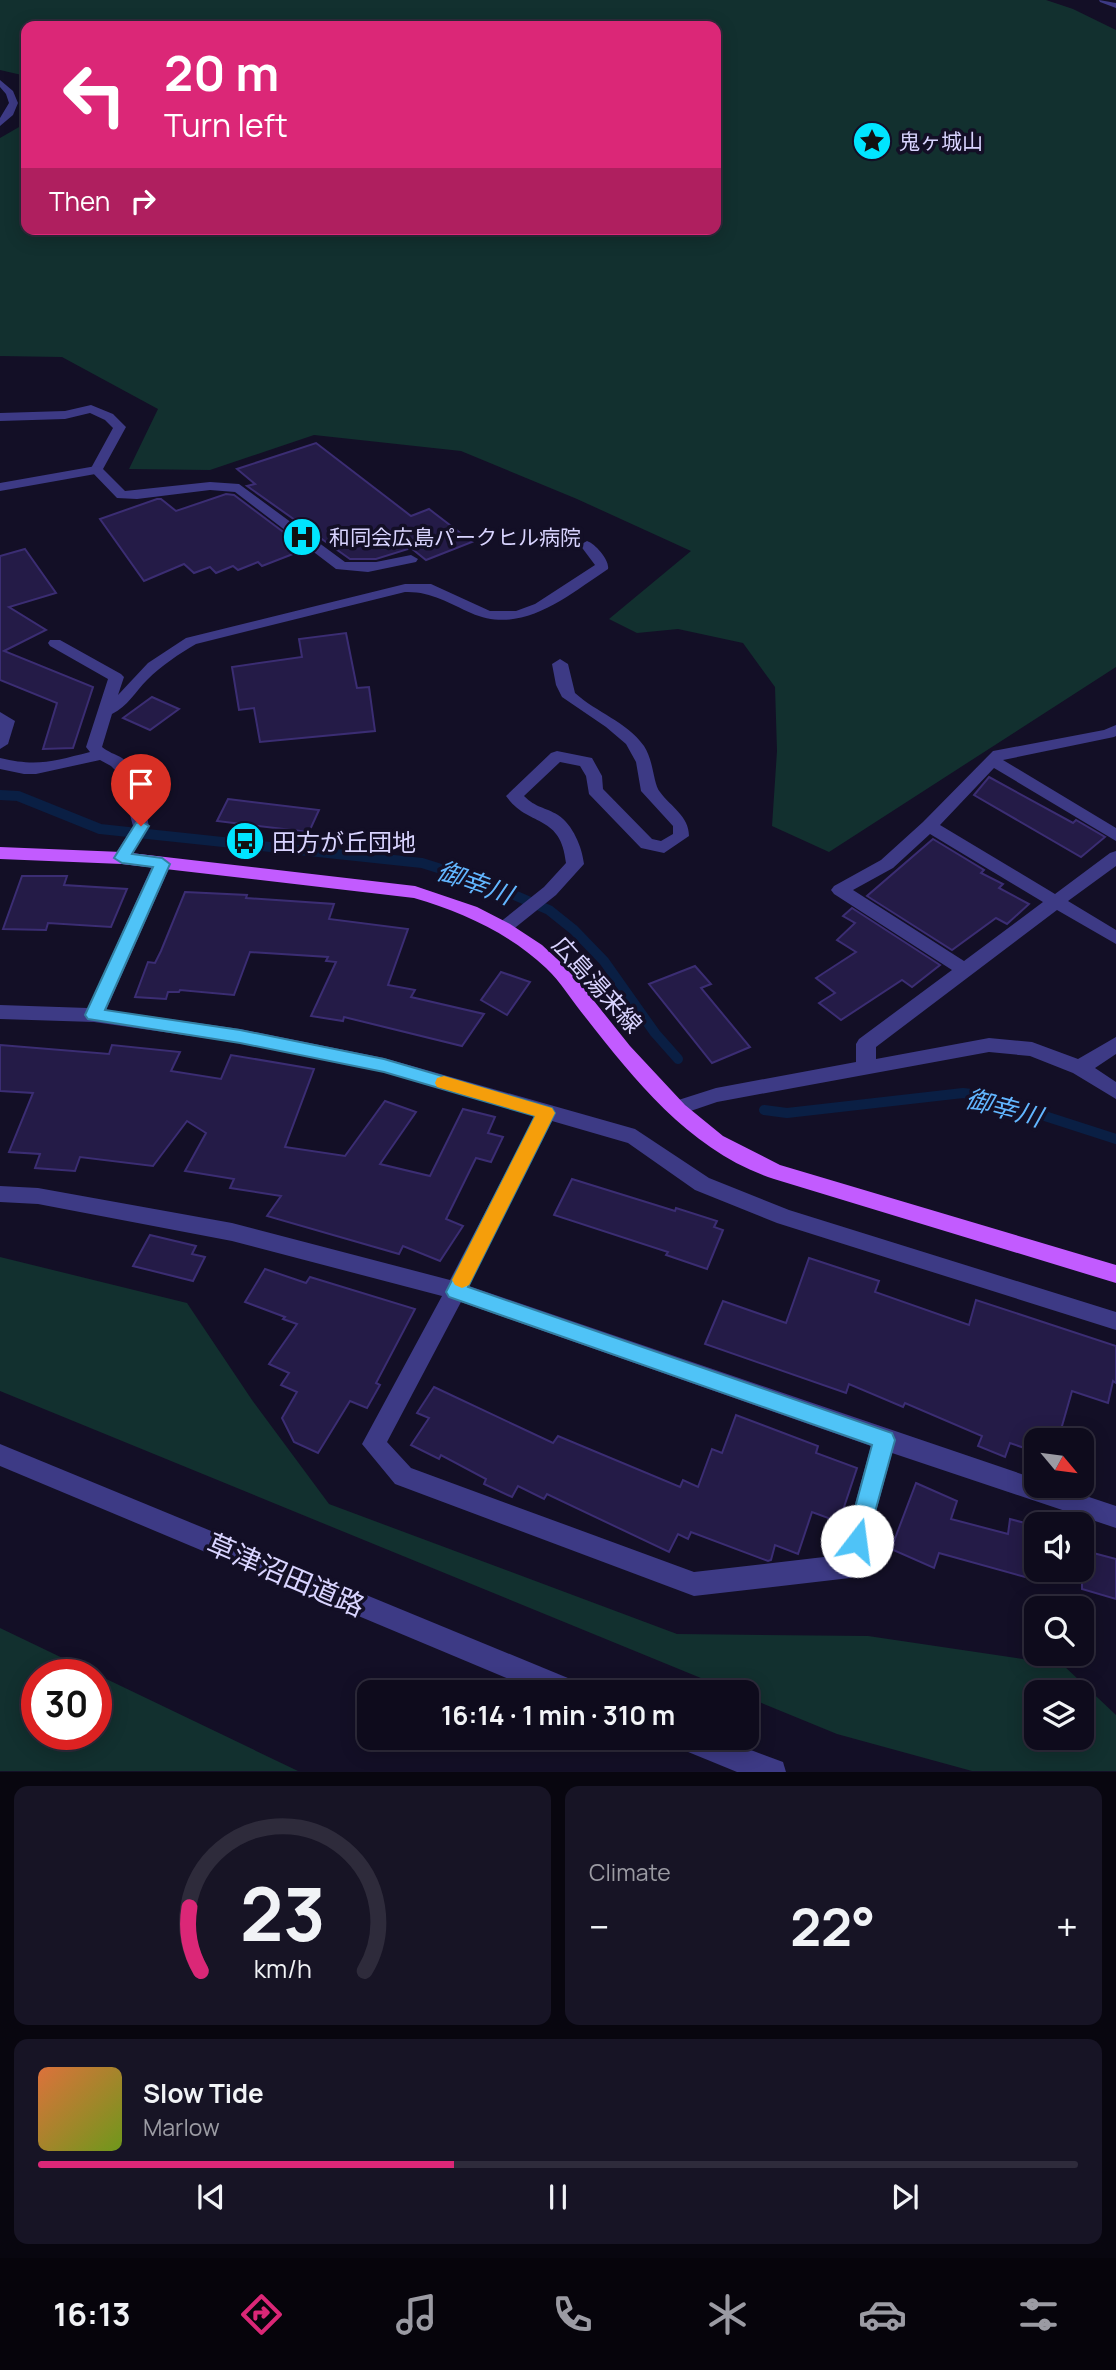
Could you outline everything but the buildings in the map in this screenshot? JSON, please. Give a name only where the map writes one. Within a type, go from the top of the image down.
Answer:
[{"type":"main road","name":"広島湯来線","points":[[0,853],[122,858],[415,892],[477,913],[505,927],[554,964],[598,1021],[676,1108],[709,1137],[774,1171],[1116,1274]]},
{"type":"street","points":[[1103,0],[1116,6]]},
{"type":"street","points":[[0,83],[13,96],[15,104],[10,114],[0,123]]},
{"type":"street","points":[[0,417],[65,415],[90,410],[109,417],[120,427],[96,470]]},
{"type":"street","points":[[0,487],[96,470]]},
{"type":"street","points":[[96,470],[122,495],[147,496],[221,484],[239,488],[341,566],[381,568],[411,559]]},
{"type":"street","points":[[106,711],[122,704],[134,684],[170,652],[191,641],[398,589],[426,587],[488,615],[518,615],[540,607],[603,566],[587,545]]},
{"type":"street","points":[[55,643],[116,677],[94,747],[100,755],[117,762],[127,772],[141,826],[122,858]]},
{"type":"street","points":[[505,927],[551,891],[575,864],[573,846],[553,819],[528,810],[514,796],[557,756],[586,762],[594,776],[595,790],[647,844],[664,846],[681,835],[681,825],[649,791],[649,774],[636,743],[618,726],[566,693],[560,664]]},
{"type":"street","points":[[0,717],[6,721],[0,744]]},
{"type":"street","points":[[963,969],[840,890],[887,864],[929,826],[999,754],[1113,734]]},
{"type":"street","points":[[0,763],[17,769],[43,769],[100,755]]},
{"type":"street","points":[[992,760],[1116,835]]},
{"type":"street","points":[[929,826],[1116,938]]},
{"type":"street","points":[[866,1069],[866,1044],[1053,901],[1116,857]]},
{"type":"street","points":[[94,1015],[162,864]]},
{"type":"street","points":[[0,1012],[94,1015],[240,1036],[384,1065],[635,1137],[702,1184],[784,1217],[1116,1321]]},
{"type":"street","points":[[1080,1068],[1116,1044]]},
{"type":"street","points":[[676,1108],[716,1095],[989,1045],[1032,1049],[1080,1068],[1116,1092]]},
{"type":"street","points":[[546,1113],[456,1292],[374,1444],[403,1476],[694,1584],[850,1566],[884,1440]]},
{"type":"street","points":[[0,1194],[38,1196],[232,1232],[456,1292],[1116,1517]]},
{"type":"street","name":"草津沼田道路","points":[[0,1455],[542,1680]]},
{"type":"street","points":[[716,1750],[773,1772]]},
{"type":"green space","points":[[0,0],[1046,0],[1073,9],[1116,30],[1116,667],[829,852],[772,826],[777,751],[775,687],[743,643],[678,629],[637,633],[609,619],[691,551],[577,499],[461,451],[314,435],[210,470],[129,469],[158,409],[62,357],[0,356],[0,138],[21,126],[21,235],[721,235],[721,21],[21,21],[21,75],[0,70]]},
{"type":"green space","points":[[0,1257],[187,1303],[252,1400],[329,1504],[677,1634],[868,1636],[1024,1659],[1024,1666],[1064,1666],[1079,1680],[1024,1680],[1024,1750],[1094,1750],[1094,1694],[1116,1715],[1116,1771],[972,1771],[837,1734],[759,1702],[759,1680],[706,1680],[0,1391]]},
{"type":"green space","points":[[0,1628],[65,1659],[21,1659],[21,1750],[112,1750],[112,1682],[298,1771],[0,1771]]},
{"type":"waterway","name":"御幸川","points":[[11,796],[0,795],[18,796],[100,829],[422,863],[486,883],[549,910],[574,930],[604,961],[655,1033],[678,1059]]},
{"type":"waterway","name":"御幸川","points":[[764,1110],[787,1113],[963,1093],[980,1095],[1116,1139]]},
{"type":"slow traffic","points":[[444,1083],[546,1113],[462,1280]]},
{"type":"place","name":"鬼ヶ城山","points":[[872,141]]},
{"type":"place","name":"和同会広島パークヒル病院","points":[[302,537]]},
{"type":"place","name":"田方が丘団地","points":[[245,841]]},
{"type":"route","points":[[141,826],[122,858],[162,864],[94,1015],[240,1036],[384,1065],[546,1113],[456,1292],[884,1440],[857,1541]]}]
